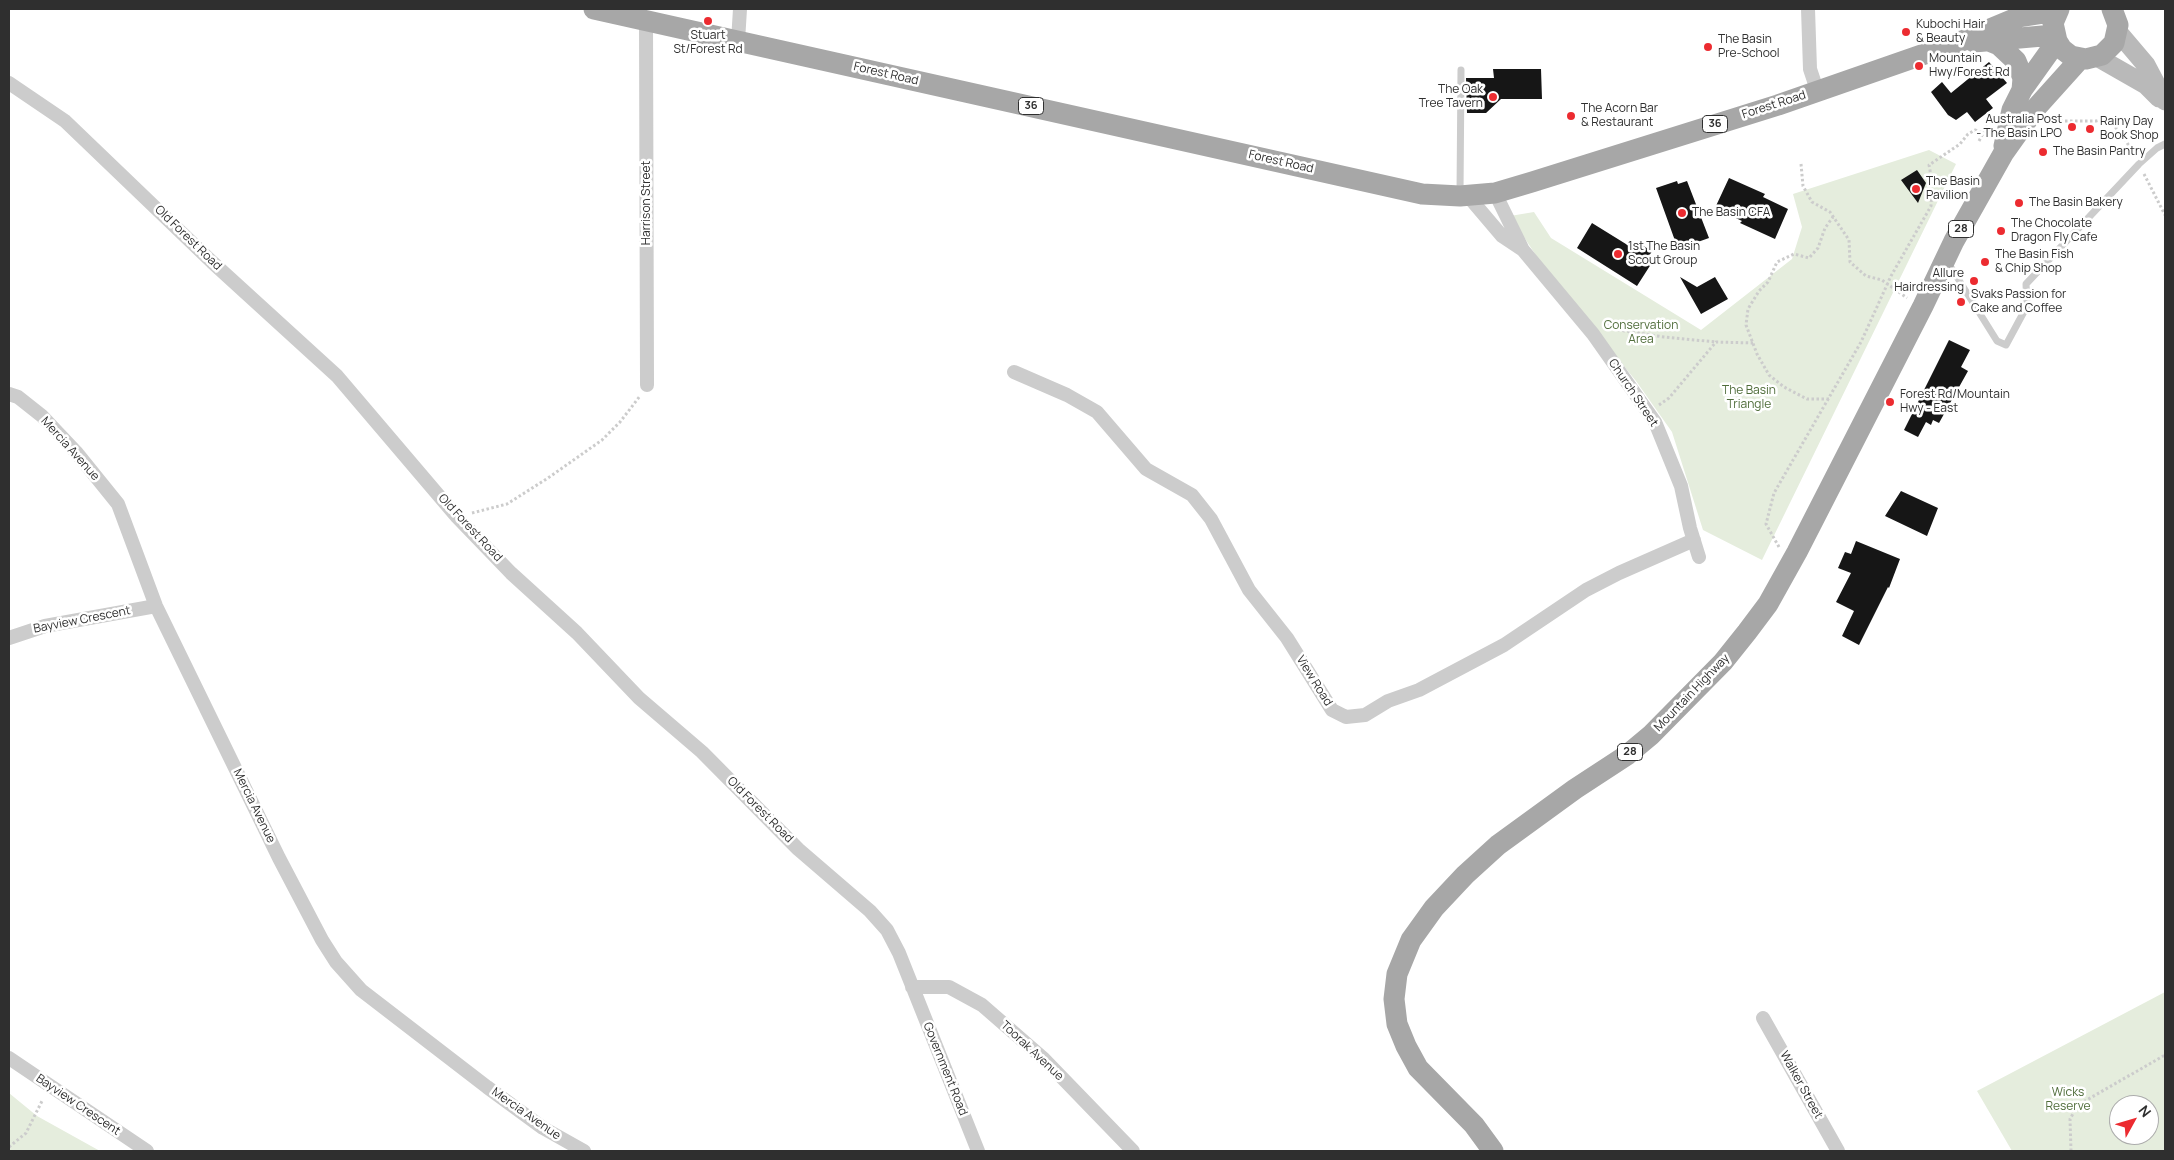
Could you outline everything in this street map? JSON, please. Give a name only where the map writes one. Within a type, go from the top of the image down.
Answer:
[{"type":"main road","name":"Forest Road","points":[[594,9],[634,15],[738,41],[1422,194],[1464,196],[1495,193],[1778,105],[1958,42],[2019,17],[2058,10]]},
{"type":"main road","points":[[2112,9],[2117,18],[2118,32],[2146,65],[2165,102]]},
{"type":"main road","name":"28","points":[[2055,38],[2053,23],[2058,10]]},
{"type":"main road","name":"28","points":[[2088,58],[2111,48],[2118,32]]},
{"type":"main road","name":"Forest Road","points":[[1958,42],[2055,38]]},
{"type":"main road","points":[[2055,38],[2062,50],[2071,56],[2088,58],[2146,85],[2165,102]]},
{"type":"main road","name":"Mountain Highway","points":[[2003,154],[2012,110],[2022,90],[2055,38]]},
{"type":"main road","points":[[1990,41],[1999,45],[2016,61],[2023,78],[2022,90]]},
{"type":"main road","name":"Mountain Highway","points":[[1493,1151],[1474,1125],[1418,1068],[1397,1024],[1394,999],[1397,974],[1411,940],[1434,908],[1465,875],[1498,845],[1575,789],[1627,755],[1663,724],[1723,662],[1747,632],[1768,604],[1786,572],[1946,258],[2003,154],[2035,109],[2088,58]]},
{"type":"street","points":[[738,41],[740,9]]},
{"type":"street","points":[[1808,9],[1810,69],[1817,90]]},
{"type":"street","name":"Harrison Street","points":[[634,15],[647,385]]},
{"type":"street","name":"Old Forest Road","points":[[9,83],[65,121],[219,268],[337,376],[457,517],[511,573],[577,633],[639,698],[702,752],[798,849],[870,911],[887,930],[899,953],[912,987]]},
{"type":"street","name":"Church Street","points":[[1495,193],[1524,250],[1593,334],[1655,422],[1681,486],[1700,558]]},
{"type":"street","name":"Church Street","points":[[1464,196],[1502,236],[1524,250]]},
{"type":"street","name":"View Road","points":[[1014,372],[1067,395],[1097,412],[1146,469],[1192,495],[1211,519],[1249,590],[1287,638],[1332,710],[1346,717],[1365,715],[1388,701],[1419,690],[1504,645],[1586,590],[1619,573],[1694,540]]},
{"type":"street","name":"Mercia Avenue","points":[[9,394],[18,397],[42,416],[76,452],[118,504],[156,606],[279,858],[322,940],[336,962],[361,990],[487,1087],[543,1128],[584,1151]]},
{"type":"street","name":"Bayview Crescent","points":[[9,638],[45,626],[156,606]]},
{"type":"street","name":"Government Road","points":[[912,987],[978,1151]]},
{"type":"street","name":"Toorak Avenue","points":[[912,987],[949,987],[982,1005],[1044,1059],[1133,1151]]},
{"type":"street","name":"Walker Street","points":[[1763,1018],[1838,1151]]},
{"type":"street","name":"Bayview Crescent","points":[[9,1058],[147,1151]]},
{"type":"lane","points":[[1461,70],[1464,196]]},
{"type":"lane","points":[[1946,258],[1997,341],[2006,344],[2027,306],[2026,284],[2139,164],[2156,148],[2165,144]]},
{"type":"path","points":[[2051,121],[2096,121],[2108,118],[2125,139],[2165,215]]},
{"type":"path","points":[[1786,572],[1779,548],[1766,524],[1774,493],[1830,398],[1891,276],[1931,206],[1932,181],[1929,165],[1960,144],[1968,134],[1975,130],[1983,133]]},
{"type":"path","points":[[1801,164],[1803,186],[1812,202],[1830,212],[1849,240],[1850,262],[1866,276],[1882,280],[1908,298]]},
{"type":"path","points":[[1830,398],[1807,399],[1784,387],[1769,376],[1746,325],[1748,309],[1759,291],[1768,282],[1777,262],[1794,254],[1809,258],[1818,248],[1825,228],[1833,217]]},
{"type":"path","points":[[1602,322],[1619,330],[1664,337],[1753,343]]},
{"type":"path","points":[[1648,413],[1669,398],[1716,342]]},
{"type":"path","points":[[457,517],[507,504],[548,478],[602,440],[620,422],[647,385]]},
{"type":"path","points":[[2071,1151],[2070,1119],[2078,1105],[2165,1054]]},
{"type":"path","points":[[9,1147],[26,1133],[50,1087]]},
{"type":"green space","name":"The Basin Triangle","points":[[1929,150],[1956,164],[1762,560],[1703,530],[1672,432],[1636,381],[1545,269],[1510,216],[1534,212],[1551,238],[1701,330],[1792,259],[1802,227],[1793,194]]},
{"type":"green space","name":"Wicks Reserve","points":[[2165,992],[2165,1151],[2012,1151],[1977,1091]]},
{"type":"green space","points":[[9,1093],[37,1116],[100,1151],[9,1151]]},
{"type":"building","points":[[1989,62],[2007,83],[1986,99],[1993,108],[1975,122],[1967,112],[1956,120],[1948,115],[1931,92],[1942,82],[1951,93]]},
{"type":"building","points":[[1493,69],[1541,69],[1542,99],[1501,99],[1486,113],[1467,113],[1466,78],[1494,78]]},
{"type":"building","name":"The Basin Pavilion","points":[[1917,170],[1926,183],[1918,203],[1901,180]]},
{"type":"building","points":[[1729,178],[1765,194],[1763,197],[1788,209],[1775,239],[1740,223],[1742,221],[1715,208]]},
{"type":"building","name":"The Basin CFA","points":[[1677,181],[1678,184],[1687,181],[1709,238],[1678,249],[1656,188]]},
{"type":"building","name":"1st The Basin Scout Group","points":[[1592,223],[1634,249],[1638,243],[1652,251],[1648,258],[1653,261],[1637,286],[1577,248]]},
{"type":"building","points":[[1680,277],[1697,287],[1715,277],[1728,299],[1701,314]]},
{"type":"building","points":[[1949,340],[1970,350],[1961,367],[1968,371],[1939,423],[1933,420],[1931,425],[1926,422],[1918,437],[1904,430]]},
{"type":"building","points":[[1901,491],[1938,508],[1927,536],[1885,516]]},
{"type":"building","points":[[1856,541],[1900,559],[1889,588],[1859,645],[1842,636],[1854,611],[1836,602],[1851,573],[1838,568],[1845,552],[1851,554]]},
{"type":"place","name":"Stuart St/Forest Rd","points":[[708,21]]},
{"type":"place","name":"Kubochi Hair & Beauty","points":[[1906,32]]},
{"type":"place","name":"The Basin Pre-School","points":[[1708,47]]},
{"type":"place","name":"Mountain Hwy/Forest Rd","points":[[1919,66]]},
{"type":"place","name":"The Oak Tree Tavern","points":[[1493,97]]},
{"type":"place","name":"The Acorn Bar & Restaurant","points":[[1571,116]]},
{"type":"place","name":"Australia Post - The Basin LPO","points":[[2072,127]]},
{"type":"place","name":"Rainy Day Book Shop","points":[[2090,129]]},
{"type":"place","name":"The Basin Pantry","points":[[2043,152]]},
{"type":"place","name":"The Basin Pavilion","points":[[1916,189]]},
{"type":"place","name":"The Basin Bakery","points":[[2019,203]]},
{"type":"place","name":"The Basin CFA","points":[[1682,213]]},
{"type":"place","name":"The Chocolate Dragon Fly Cafe","points":[[2001,231]]},
{"type":"place","name":"1st The Basin Scout Group","points":[[1618,254]]},
{"type":"place","name":"The Basin Fish & Chip Shop","points":[[1985,262]]},
{"type":"place","name":"Allure Hairdressing","points":[[1974,281]]},
{"type":"place","name":"Svaks Passion for Cake and Coffee","points":[[1961,302]]},
{"type":"place","name":"Forest Rd/Mountain Hwy - East","points":[[1890,402]]},
{"type":"park label","name":"Conservation Area","points":[[1641,333]]}]
